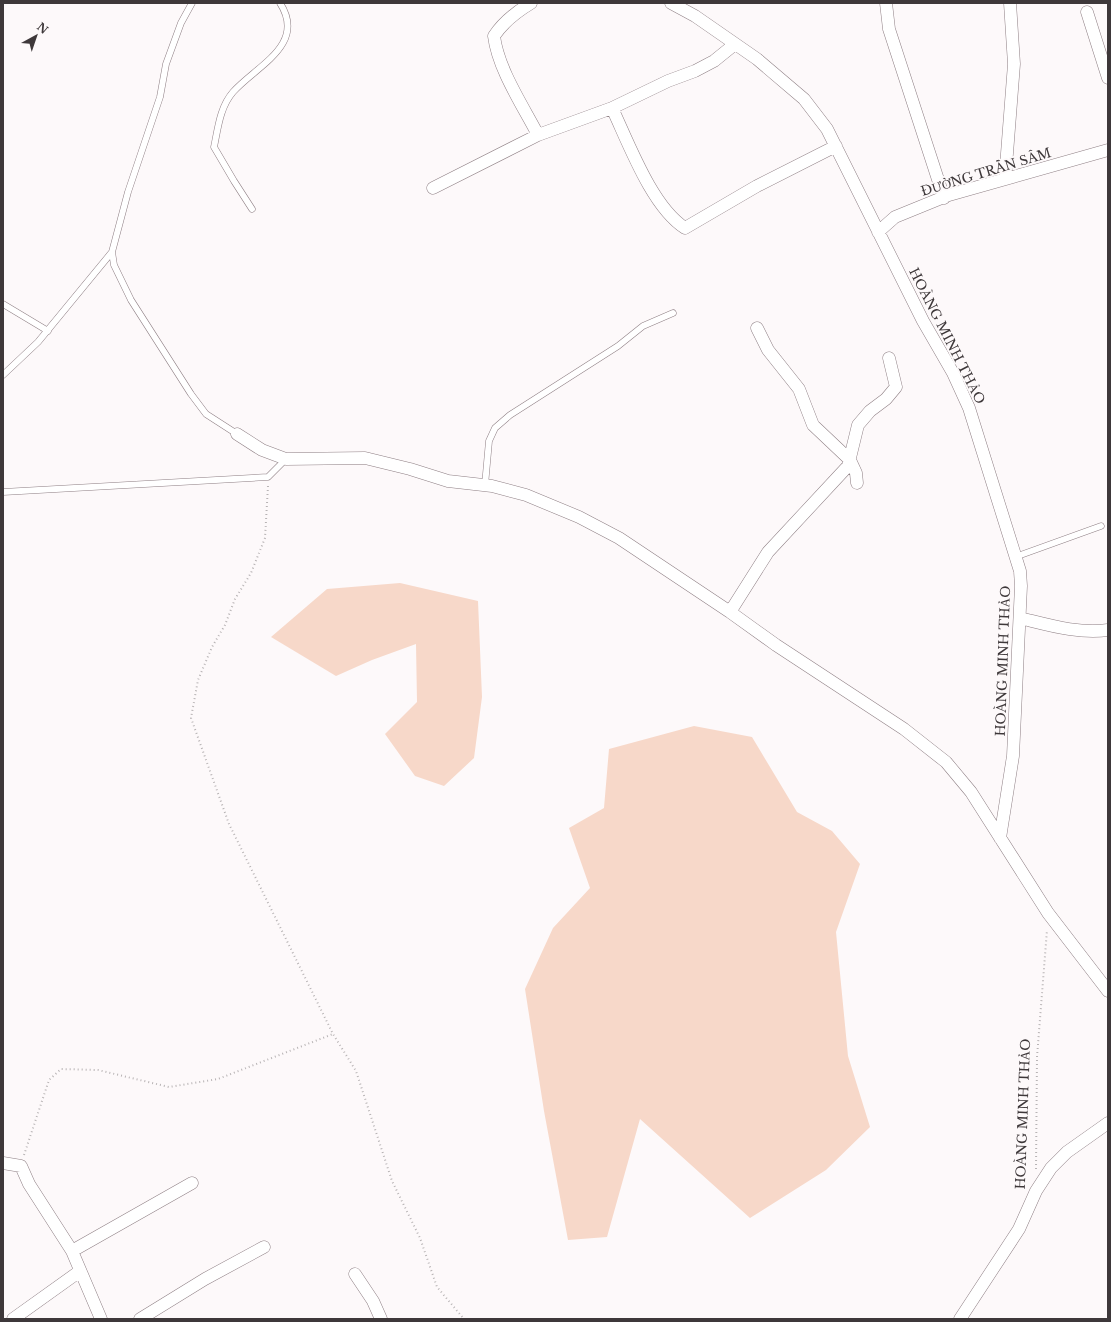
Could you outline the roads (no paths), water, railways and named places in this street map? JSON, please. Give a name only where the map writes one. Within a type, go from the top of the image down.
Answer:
[{"type":"street","points":[[531,3],[501,25],[494,36],[495,49],[538,135]]},
{"type":"street","name":"HOÀNG MINH THẢO","points":[[671,3],[695,16],[757,59],[804,99],[827,129],[923,321],[953,373],[969,408],[977,429],[1020,570],[1020,618],[1013,756],[1000,838]]},
{"type":"street","points":[[886,3],[889,29],[944,198]]},
{"type":"street","points":[[1005,179],[1014,64],[1010,3]]},
{"type":"street","points":[[1087,12],[1108,78]]},
{"type":"street","points":[[433,188],[538,135],[612,108],[714,62],[735,44]]},
{"type":"street","points":[[612,108],[656,197],[667,212],[685,228],[757,186],[836,146]]},
{"type":"street","name":"ĐƯỜNG TRẦN SÂM","points":[[878,232],[895,217],[944,198],[1108,150]]},
{"type":"street","points":[[757,328],[768,350],[799,389],[813,425],[850,460],[856,473],[857,483]]},
{"type":"street","points":[[730,612],[768,552],[848,466],[858,425],[870,411],[886,399],[896,387],[888,358]]},
{"type":"street","points":[[237,434],[262,450],[286,460],[365,458],[410,469],[448,481],[485,485],[526,495],[579,517],[618,538],[730,612],[776,645],[904,729],[946,762],[971,792],[1048,913],[1108,991]]},
{"type":"street","points":[[1020,618],[1076,630],[1095,632],[1108,630]]},
{"type":"street","name":"HOÀNG MINH THẢO","points":[[960,1319],[1019,1229],[1036,1191],[1051,1168],[1067,1152],[1108,1123]]},
{"type":"street","points":[[3,1163],[21,1166],[29,1184],[72,1251],[101,1319]]},
{"type":"street","points":[[72,1251],[192,1183]]},
{"type":"street","points":[[140,1319],[205,1279],[264,1247]]},
{"type":"street","points":[[13,1319],[80,1271]]},
{"type":"street","points":[[355,1274],[373,1301],[381,1319]]},
{"type":"lane","points":[[192,3],[181,24],[166,64],[160,97],[128,192],[112,252],[114,265],[131,300],[191,394],[206,414],[237,434]]},
{"type":"lane","points":[[252,209],[214,146],[221,112],[233,93],[281,48],[289,26],[286,12],[280,3]]},
{"type":"lane","points":[[3,375],[48,331],[112,252]]},
{"type":"lane","points":[[3,304],[48,331]]},
{"type":"lane","points":[[485,485],[490,441],[495,428],[510,415],[618,346],[643,326],[673,313]]},
{"type":"lane","points":[[3,492],[268,477],[286,460]]},
{"type":"lane","points":[[1015,557],[1100,526]]}]
